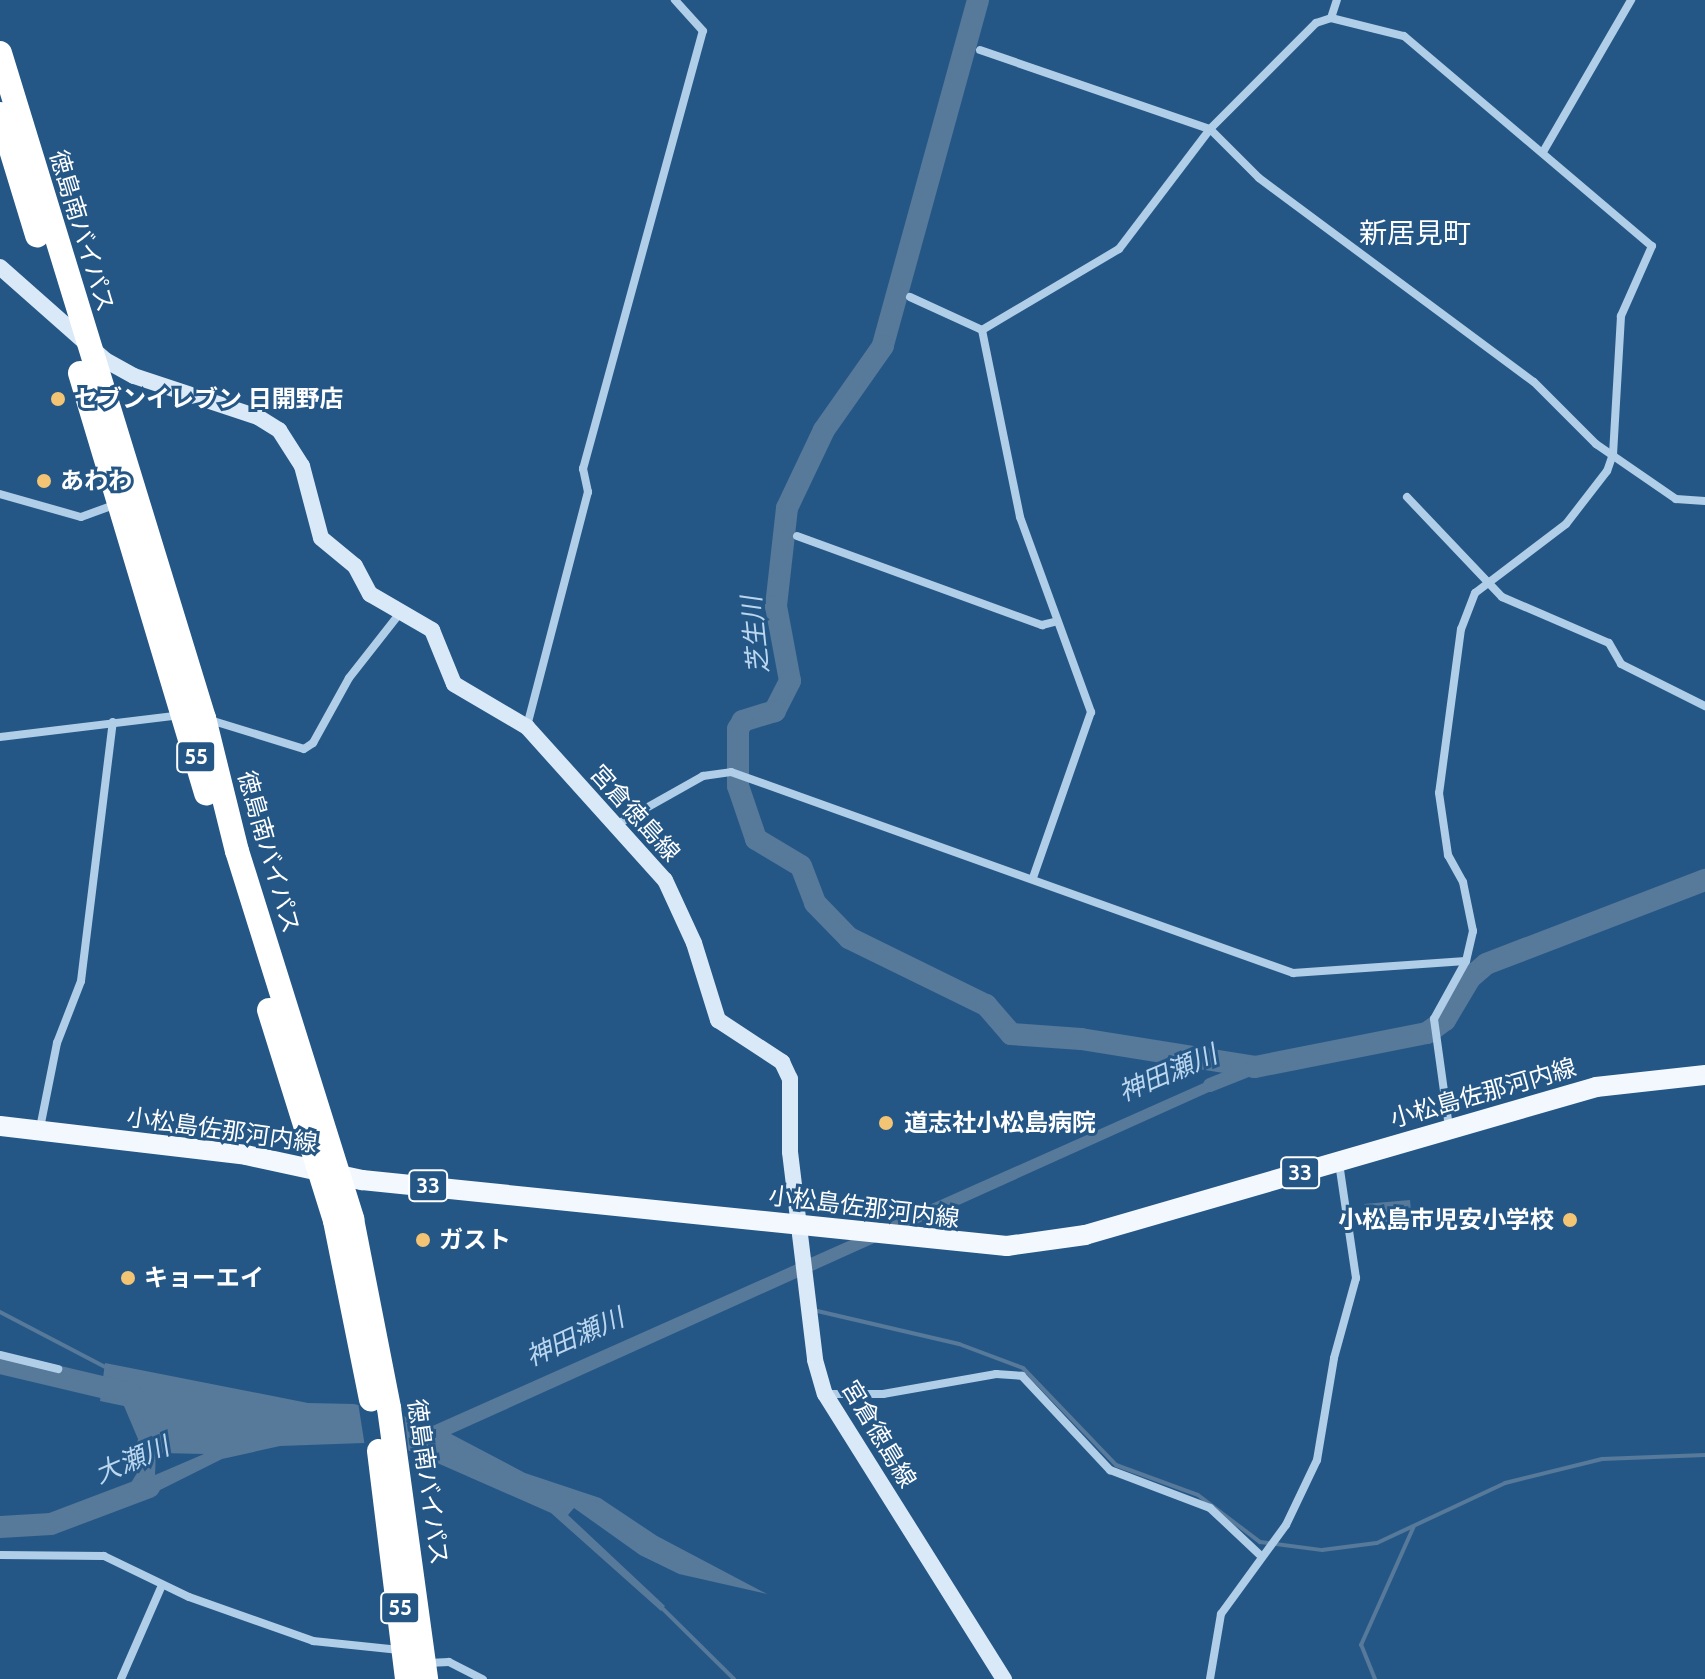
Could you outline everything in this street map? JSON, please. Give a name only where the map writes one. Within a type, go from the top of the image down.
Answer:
[{"type":"highway","name":"徳島南バイパス","points":[[0,53],[328,1172],[352,1219],[400,1538],[416,1668]]},
{"type":"highway","name":"徳島南バイパス","points":[[0,114],[119,503],[194,717]]},
{"type":"main road","name":"宮倉徳島線","points":[[0,267],[87,347],[134,376],[258,417],[279,430],[302,466],[321,538],[355,566],[370,594],[440,641],[454,684],[527,727],[665,880],[694,943],[718,1020],[782,1062],[790,1079],[789,1139],[807,1257],[815,1360],[825,1394],[1004,1679]]},
{"type":"main road","name":"小松島佐那河内線","points":[[0,1126],[246,1155],[328,1172],[802,1225],[892,1238],[1007,1246],[1072,1237],[1596,1087],[1705,1075]]},
{"type":"street","points":[[527,727],[588,492],[583,469],[703,31],[675,0]]},
{"type":"street","points":[[1331,18],[1337,0]]},
{"type":"street","points":[[1543,152],[1631,0]]},
{"type":"street","points":[[982,330],[1119,249],[1210,129],[1316,23],[1331,18],[1404,36],[1652,246],[1621,316],[1613,454],[1607,471],[1566,524],[1475,593],[1461,629],[1439,793],[1448,855],[1468,902],[1473,931],[1466,961],[1434,1024],[1449,1130]]},
{"type":"street","points":[[980,50],[1210,129],[1259,178],[1534,382],[1596,444],[1676,499],[1705,501]]},
{"type":"street","points":[[910,297],[982,330]]},
{"type":"street","points":[[982,330],[1020,517],[1054,622],[1091,712],[1033,878]]},
{"type":"street","points":[[0,494],[81,517],[119,503]]},
{"type":"street","points":[[1407,497],[1502,597],[1540,617],[1609,643],[1621,664],[1705,706]]},
{"type":"street","points":[[797,536],[1042,625],[1054,622]]},
{"type":"street","points":[[0,737],[113,722],[194,717],[304,749],[313,743],[349,678],[400,613]]},
{"type":"street","points":[[39,1132],[57,1043],[81,981],[113,722]]},
{"type":"street","points":[[615,826],[703,776],[731,772],[1293,973],[1466,961]]},
{"type":"street","points":[[1210,1679],[1221,1614],[1260,1555],[1286,1525],[1311,1480],[1334,1358],[1350,1309],[1356,1278],[1338,1162]]},
{"type":"street","points":[[0,1355],[58,1369]]},
{"type":"street","points":[[825,1394],[883,1394],[996,1374],[1022,1376],[1110,1470],[1210,1508],[1260,1555]]},
{"type":"street","points":[[0,1555],[104,1556],[162,1585],[313,1641],[416,1668],[449,1662],[483,1679]]},
{"type":"street","points":[[121,1679],[162,1585]]},
{"type":"water","points":[[1226,1073],[1229,1083],[451,1434],[525,1473],[600,1498],[657,1536],[767,1594],[679,1574],[640,1555],[574,1508],[568,1515],[665,1606],[661,1611],[551,1513],[410,1451],[364,1443],[280,1446],[222,1459],[126,1507],[123,1496],[137,1473],[134,1458],[138,1439],[124,1406],[100,1401],[105,1363],[308,1403],[354,1404],[404,1416],[428,1428]],"holes":[[[156,1451],[204,1454],[155,1475]]]},
{"type":"water","points":[[1410,1200],[1412,1222],[1366,1226],[1364,1204]]},
{"type":"pier","points":[[358,1402],[404,1412],[409,1455],[365,1447]]},
{"type":"waterway","name":"芝生川","points":[[978,0],[883,346],[824,430],[787,508],[776,606],[790,681],[775,711],[743,721],[738,729],[738,786],[756,839],[801,866],[815,903],[849,938],[986,1005],[1011,1034],[1081,1039],[1255,1067],[1427,1033],[1445,1020],[1470,978],[1486,964],[1705,880]]},
{"type":"waterway","name":"神田瀬川","points":[[1210,1085],[1255,1067]]},
{"type":"waterway","points":[[813,1310],[959,1344],[1023,1368],[1116,1465],[1198,1495],[1260,1542],[1322,1550],[1377,1543],[1505,1483],[1602,1459],[1705,1455]]},
{"type":"waterway","points":[[0,1312],[109,1369]]},
{"type":"waterway","name":"神田瀬川","points":[[0,1363],[131,1394]]},
{"type":"waterway","name":"大瀬川","points":[[0,1527],[51,1524],[149,1487]]},
{"type":"waterway","name":"神田瀬川","points":[[1375,1679],[1361,1645],[1414,1526]]},
{"type":"waterway","name":"神田瀬川","points":[[662,1608],[734,1679]]},
{"type":"place","name":"セブンイレブン 日開野店","points":[[58,399]]},
{"type":"place","name":"あわわ","points":[[44,481]]},
{"type":"place","name":"道志社小松島病院","points":[[886,1123]]},
{"type":"place","name":"小松島市児安小学校","points":[[1570,1220]]},
{"type":"place","name":"ガスト","points":[[423,1240]]},
{"type":"place","name":"キョーエイ","points":[[128,1278]]},
{"type":"district","name":"新居見町","points":[[1415,233]]}]
